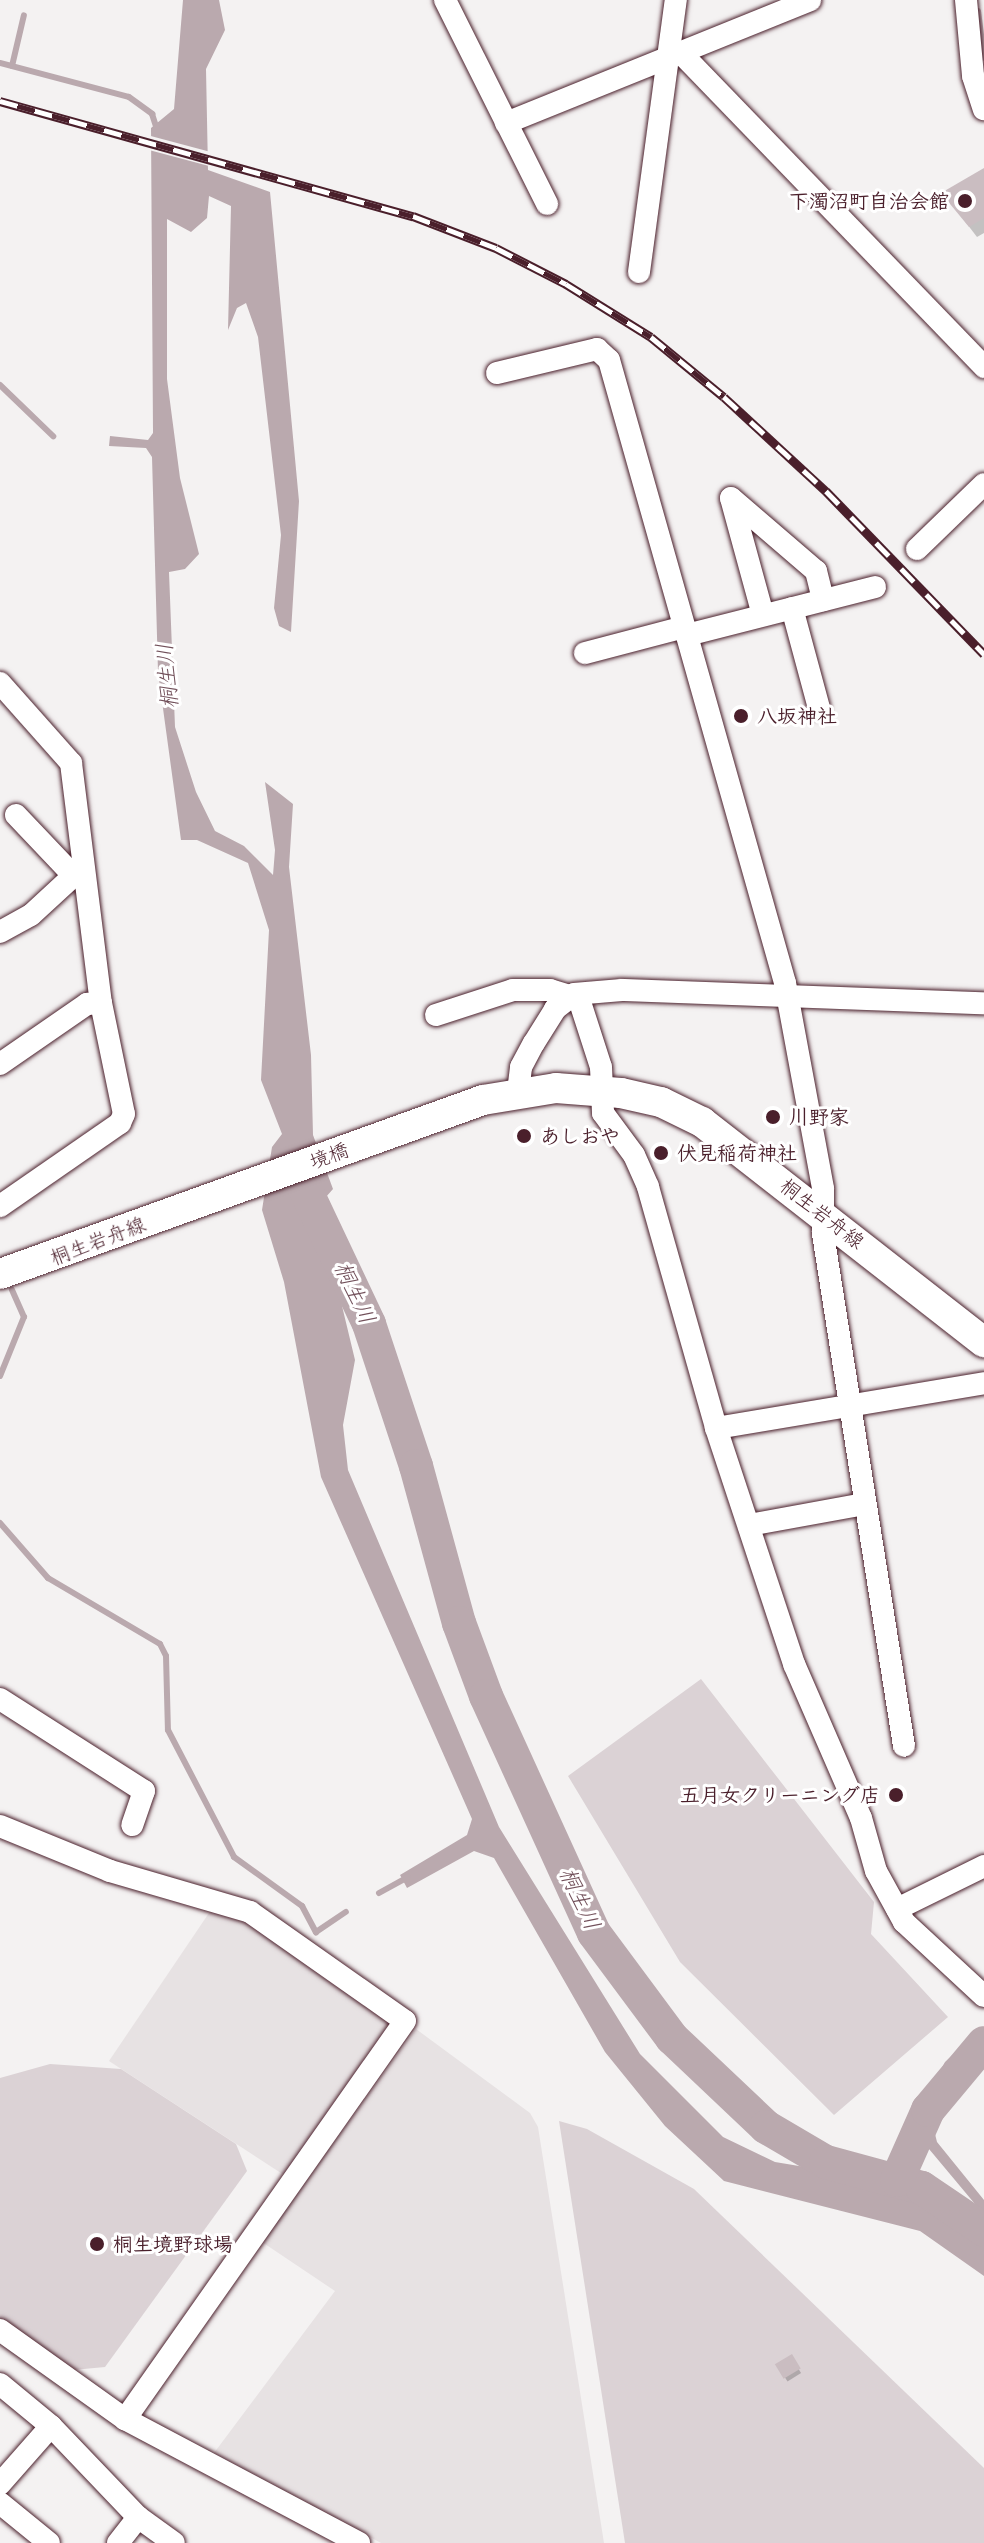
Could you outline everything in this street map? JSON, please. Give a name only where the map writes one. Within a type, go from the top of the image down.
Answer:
[{"type":"main road","name":"桐生岩舟線","points":[[464,1107],[518,1092],[600,1092],[639,1095],[702,1122],[984,1342]]},
{"type":"main road","name":"境橋","points":[[195,1205],[464,1107]]},
{"type":"main road","name":"桐生岩舟線","points":[[0,1274],[195,1205]]},
{"type":"street","points":[[445,0],[547,204]]},
{"type":"street","points":[[639,272],[675,55],[676,0]]},
{"type":"street","points":[[506,123],[810,0]]},
{"type":"street","points":[[966,0],[973,76],[984,109]]},
{"type":"street","points":[[675,55],[984,367]]},
{"type":"street","points":[[497,373],[605,352],[787,996],[823,1214],[848,1405],[904,1746]]},
{"type":"street","points":[[917,549],[984,484]]},
{"type":"street","points":[[763,615],[731,498],[816,571],[823,600]]},
{"type":"street","points":[[585,653],[763,615],[875,587]]},
{"type":"street","points":[[792,608],[819,708]]},
{"type":"street","points":[[0,683],[71,763],[77,871],[124,1114],[120,1123],[0,1206]]},
{"type":"street","points":[[16,815],[77,871]]},
{"type":"street","points":[[0,932],[31,915],[77,871]]},
{"type":"street","points":[[436,1015],[513,990],[574,994],[622,990],[984,1003]]},
{"type":"street","points":[[574,994],[601,1067],[603,1113],[634,1155],[648,1187],[716,1428],[794,1664],[861,1818],[876,1871],[897,1909],[923,1942],[984,1996]]},
{"type":"street","points":[[518,1092],[521,1067],[534,1043],[555,1009],[574,994]]},
{"type":"street","points":[[0,1064],[87,1004],[101,1003]]},
{"type":"street","points":[[716,1428],[984,1383]]},
{"type":"street","points":[[749,1525],[865,1504]]},
{"type":"street","points":[[0,1699],[144,1791],[132,1825]]},
{"type":"street","points":[[0,1826],[110,1871],[250,1912],[405,2021],[125,2419]]},
{"type":"street","points":[[897,1909],[984,1866]]},
{"type":"street","points":[[0,2330],[125,2419],[359,2543]]},
{"type":"street","points":[[0,2384],[51,2426],[138,2517],[174,2543]]},
{"type":"street","points":[[0,2484],[51,2426]]},
{"type":"street","points":[[0,2503],[49,2543]]},
{"type":"street","points":[[118,2543],[138,2517]]},
{"type":"shaded area","points":[[701,1679],[874,1902],[871,1934],[948,2017],[834,2115],[680,1962],[568,1776]]},
{"type":"shaded area","points":[[211,1910],[250,1925],[390,2021],[391,2028],[287,2177],[109,2061]]},
{"type":"shaded area","points":[[416,2029],[530,2113],[538,2127],[604,2543],[381,2543],[214,2453],[335,2291],[262,2242]]},
{"type":"shaded area","name":"桐生境野球場","points":[[50,2064],[121,2069],[236,2144],[247,2171],[105,2367],[73,2370],[0,2318],[0,2078]]},
{"type":"shaded area","points":[[559,2121],[587,2129],[694,2189],[984,2468],[984,2543],[625,2543]]},
{"type":"water","points":[[183,0],[219,0],[225,30],[206,69],[208,170],[270,192],[299,501],[291,632],[279,626],[274,608],[281,535],[258,337],[246,303],[237,308],[228,330],[231,206],[209,196],[207,218],[191,232],[167,219],[167,379],[180,478],[199,554],[185,569],[169,572],[175,727],[196,792],[215,831],[244,846],[273,875],[275,850],[265,782],[293,804],[289,867],[311,1055],[313,1135],[333,1189],[318,1206],[355,1360],[343,1425],[348,1470],[499,1827],[640,2054],[723,2137],[775,2162],[871,2178],[925,2200],[983,2237],[980,2210],[924,2143],[917,2115],[945,2062],[977,2032],[984,2040],[984,2059],[953,2086],[935,2109],[932,2122],[937,2142],[984,2200],[984,2276],[920,2231],[724,2181],[665,2126],[605,2052],[494,1858],[474,1851],[407,1888],[400,1875],[467,1835],[472,1819],[321,1477],[284,1282],[262,1210],[272,1147],[282,1134],[261,1080],[269,930],[248,863],[197,840],[181,840],[158,672],[152,457],[146,448],[109,446],[110,436],[148,440],[153,433],[151,128],[174,109]]},
{"type":"pier","points":[[147,135],[212,152],[208,166],[143,149]]},
{"type":"building","name":"下濁沼町自治会館","points":[[984,168],[984,218],[969,227],[941,193]]},
{"type":"building","points":[[792,2354],[801,2369],[784,2379],[775,2364]]},
{"type":"waterway","points":[[978,11],[984,58]]},
{"type":"waterway","points":[[12,66],[24,15]]},
{"type":"waterway","name":"桐生川","points":[[0,63],[129,97],[152,114],[158,132]]},
{"type":"waterway","points":[[0,385],[53,436]]},
{"type":"waterway","name":"桐生川","points":[[301,1180],[369,1324],[416,1466],[459,1623],[486,1696],[594,1933],[672,2038],[766,2127],[826,2162],[922,2188],[984,2230]]},
{"type":"waterway","points":[[0,1376],[24,1317],[12,1290]]},
{"type":"waterway","points":[[0,1523],[48,1578],[160,1644],[166,1656],[168,1730],[234,1857],[302,1906],[316,1932],[346,1912]]},
{"type":"waterway","points":[[379,1893],[408,1877]]},
{"type":"waterway","points":[[897,2180],[928,2110],[984,2043]]},
{"type":"railway","points":[[0,101],[413,216],[496,248],[566,284],[651,337],[724,397],[826,491],[984,654]]},
{"type":"place","name":"下濁沼町自治会館","points":[[965,201]]},
{"type":"place","name":"八坂神社","points":[[741,716]]},
{"type":"place","name":"川野家","points":[[773,1117]]},
{"type":"place","name":"あしおや","points":[[524,1136]]},
{"type":"place","name":"伏見稲荷神社","points":[[661,1153]]},
{"type":"place","name":"五月女クリーニング店","points":[[896,1795]]},
{"type":"place","name":"桐生境野球場","points":[[97,2244]]}]
